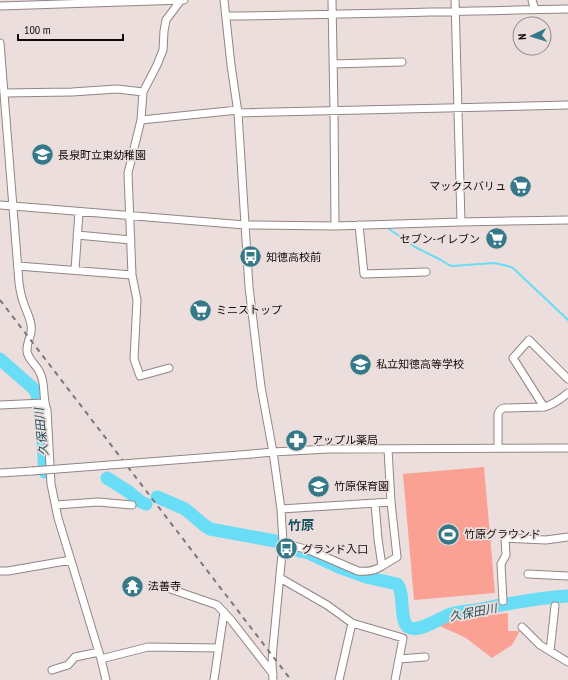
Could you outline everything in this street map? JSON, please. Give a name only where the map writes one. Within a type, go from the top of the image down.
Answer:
[{"type":"street","points":[[169,368],[140,376],[134,359],[137,300],[132,275],[128,173],[141,120],[143,92],[163,50],[166,20],[181,0]]},
{"type":"street","points":[[0,6],[185,0]]},
{"type":"street","points":[[224,0],[238,112],[249,287],[260,379],[273,452],[283,543],[273,647],[273,677]]},
{"type":"street","points":[[332,0],[335,226]]},
{"type":"street","points":[[455,0],[461,222]]},
{"type":"street","points":[[532,0],[535,10]]},
{"type":"street","points":[[226,16],[568,9]]},
{"type":"street","points":[[0,43],[4,93],[3,110],[21,296],[29,316],[32,332],[26,350],[40,373],[43,382],[44,402],[47,410],[51,484],[60,527],[106,680]]},
{"type":"street","points":[[333,64],[402,62]]},
{"type":"street","points":[[4,93],[117,90],[143,92]]},
{"type":"street","points":[[141,120],[238,112],[568,105]]},
{"type":"street","points":[[0,205],[245,225],[335,226],[568,220]]},
{"type":"street","points":[[75,270],[79,212]]},
{"type":"street","points":[[359,225],[364,274],[426,272]]},
{"type":"street","points":[[77,235],[131,240]]},
{"type":"street","points":[[18,266],[132,275]]},
{"type":"street","points":[[544,407],[513,358],[529,340],[568,379]]},
{"type":"street","points":[[498,448],[498,411],[500,409],[544,407],[554,403],[568,393]]},
{"type":"street","points":[[0,405],[44,402]]},
{"type":"street","points":[[0,473],[328,449],[568,448]]},
{"type":"street","points":[[283,543],[309,550],[358,571],[365,572],[377,570],[397,557],[391,502],[388,449]]},
{"type":"street","points":[[56,505],[98,502],[132,505]]},
{"type":"street","points":[[280,509],[391,502]]},
{"type":"street","points":[[375,503],[382,566]]},
{"type":"street","points":[[503,601],[501,564],[506,555],[505,538],[546,540],[568,537]]},
{"type":"street","points":[[0,571],[8,571],[71,560]]},
{"type":"street","points":[[528,574],[568,576]]},
{"type":"street","points":[[280,578],[327,605],[352,623],[403,638],[395,680]]},
{"type":"street","points":[[159,585],[217,605],[224,612],[273,677]]},
{"type":"street","points":[[550,651],[555,606]]},
{"type":"street","points":[[214,680],[224,612]]},
{"type":"street","points":[[339,680],[352,623]]},
{"type":"street","points":[[522,627],[540,645],[568,662]]},
{"type":"street","points":[[52,670],[68,665],[76,657],[100,656],[148,647],[219,648]]},
{"type":"street","points":[[399,660],[425,657]]},
{"type":"shaded area","name":"竹原グラウンド","points":[[484,467],[495,593],[414,600],[403,474]]},
{"type":"shaded area","points":[[508,613],[508,631],[520,631],[512,645],[492,658],[466,638],[440,626],[446,620]]},
{"type":"waterway","points":[[389,229],[415,247],[452,266],[494,263],[513,268],[568,320]]},
{"type":"waterway","name":"久保田川","points":[[0,359],[34,389],[37,394],[41,412],[45,472]]},
{"type":"waterway","name":"久保田川","points":[[107,478],[146,504]]},
{"type":"waterway","name":"久保田川","points":[[157,497],[185,509],[210,529],[275,541]]},
{"type":"waterway","name":"久保田川","points":[[299,551],[309,553],[341,568],[366,577],[397,584],[401,593],[405,623],[412,629],[423,627],[458,612],[524,601],[568,596]]},
{"type":"railway","points":[[0,300],[291,680]]},
{"type":"place","name":"長泉町立東幼稚園","points":[[43,155]]},
{"type":"place","name":"マックスバリュ","points":[[521,186]]},
{"type":"place","name":"セブン-イレブン","points":[[496,239]]},
{"type":"place","name":"知徳高校前","points":[[250,257]]},
{"type":"place","name":"ミニストップ","points":[[200,310]]},
{"type":"place","name":"私立知徳高等学校","points":[[361,364]]},
{"type":"place","name":"アップル薬局","points":[[297,440]]},
{"type":"place","name":"竹原保育園","points":[[319,486]]},
{"type":"place","name":"竹原グラウンド","points":[[449,534]]},
{"type":"place","name":"グランド入口","points":[[286,549]]},
{"type":"place","name":"法善寺","points":[[132,586]]},
{"type":"district","name":"竹原","points":[[301,525]]}]
